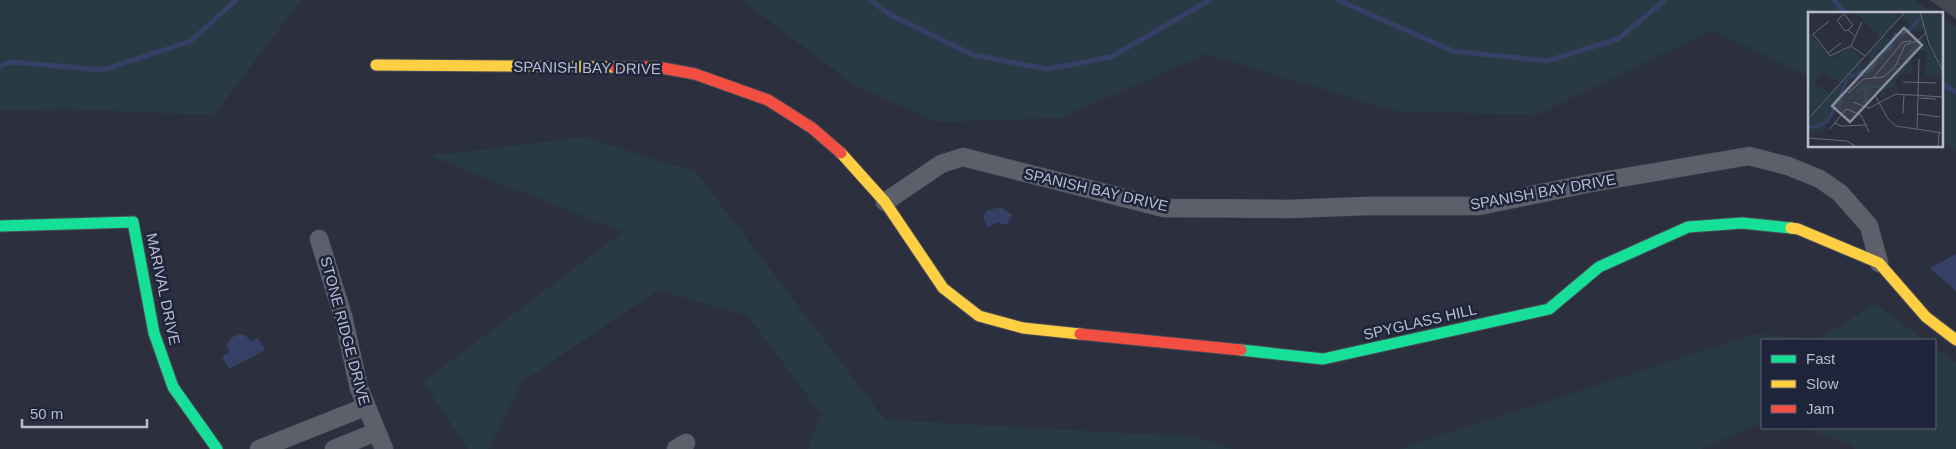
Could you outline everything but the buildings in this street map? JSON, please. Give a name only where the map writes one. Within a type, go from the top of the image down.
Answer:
[{"type":"street","name":"SPANISH BAY DRIVE","points":[[376,65],[656,67],[695,74],[768,100],[812,128],[846,157],[886,202],[941,164],[963,157],[1164,208],[1288,209],[1368,206],[1479,206],[1591,183],[1749,156],[1788,166],[1820,179],[1840,194],[1869,226],[1879,263]]},
{"type":"street","name":"SPYGLASS HILL","points":[[886,202],[943,288],[979,316],[1023,328],[1323,359],[1548,309],[1599,267],[1688,227],[1742,223],[1798,229],[1879,263],[1926,317],[1956,340]]},
{"type":"street","name":"MARIVAL DRIVE","points":[[0,226],[133,222],[154,333],[173,387],[217,449]]},
{"type":"street","name":"STONE RIDGE DRIVE","points":[[319,239],[344,316],[359,388],[365,407],[384,449]]},
{"type":"street","points":[[259,449],[365,407]]},
{"type":"street","points":[[334,449],[376,432]]},
{"type":"shaded area","points":[[0,0],[301,0],[214,115],[66,109],[0,110]]},
{"type":"shaded area","points":[[742,0],[1914,0],[1932,12],[1808,12],[1808,76],[1712,30],[1536,115],[1395,111],[1206,54],[1060,118],[938,122],[854,85]]},
{"type":"shaded area","points":[[1944,19],[1956,27],[1956,151],[1944,143]]},
{"type":"shaded area","points":[[583,137],[696,172],[885,420],[1196,437],[1233,449],[808,449],[821,414],[748,316],[658,290],[522,382],[488,449],[468,449],[423,382],[623,232],[431,156]]},
{"type":"shaded area","points":[[1875,304],[1923,339],[1818,339]]},
{"type":"shaded area","points":[[1756,334],[1818,339],[1761,339],[1761,423],[1701,449],[1399,449]]},
{"type":"shaded area","points":[[1936,349],[1956,362],[1956,449],[1855,449],[1854,446],[1806,429],[1936,429]]},
{"type":"water","points":[[1001,207],[1012,215],[1007,225],[997,222],[988,228],[983,217],[988,210]]},
{"type":"water","points":[[1956,254],[1956,291],[1930,268]]},
{"type":"water","points":[[239,334],[246,336],[251,342],[258,338],[265,350],[229,369],[222,357],[230,352],[226,346],[231,338]]},
{"type":"waterway","points":[[0,66],[12,62],[103,70],[191,41],[236,0]]},
{"type":"waterway","points":[[870,0],[889,14],[973,55],[1047,69],[1111,57],[1210,0]]},
{"type":"waterway","points":[[1338,0],[1453,51],[1547,61],[1618,39],[1665,0]]},
{"type":"waterway","points":[[1834,0],[1844,12]]},
{"type":"waterway","points":[[1944,85],[1956,92]]},
{"type":"traffic: fast","points":[[0,226],[133,222],[154,333],[173,387],[217,449]]},
{"type":"traffic: fast","points":[[1241,350],[1323,359],[1549,309],[1599,267],[1688,227],[1742,223],[1791,228]]},
{"type":"traffic: slow","points":[[376,65],[615,67]]},
{"type":"traffic: slow","points":[[841,153],[885,202],[943,288],[979,316],[1023,328],[1080,334]]},
{"type":"traffic: slow","points":[[1791,228],[1798,229],[1879,263],[1926,317],[1956,340]]},
{"type":"traffic: jam","points":[[615,67],[657,67],[695,74],[768,100],[812,128],[841,153]]},
{"type":"traffic: jam","points":[[1080,334],[1241,350]]}]
